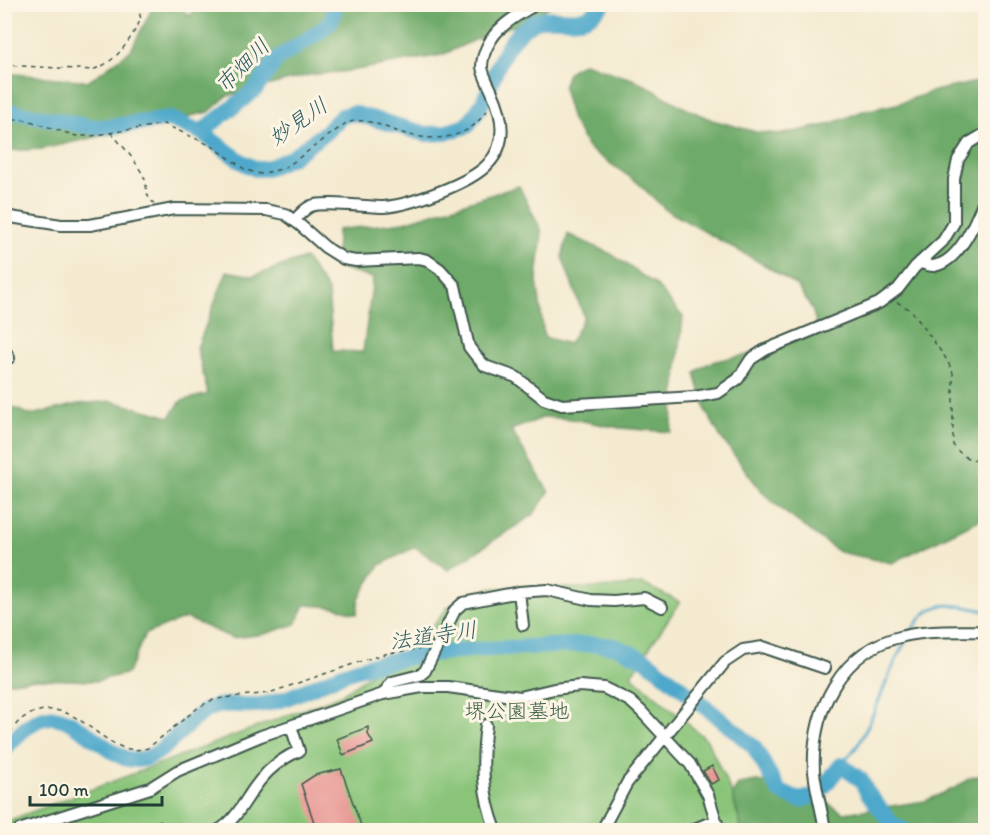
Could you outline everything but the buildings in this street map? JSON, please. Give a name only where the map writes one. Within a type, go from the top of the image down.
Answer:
[{"type":"street","points":[[294,221],[303,211],[313,205],[385,207],[413,202],[451,187],[482,170],[496,154],[500,144],[502,119],[482,68],[484,54],[502,26],[536,4]]},
{"type":"street","points":[[4,216],[60,225],[90,225],[174,210],[266,210],[285,214],[325,247],[344,259],[356,261],[419,258],[440,269],[455,286],[469,347],[476,356],[485,366],[516,377],[544,399],[561,405],[694,398],[718,393],[738,379],[751,359],[765,350],[879,303],[898,289],[920,262],[943,241],[954,223],[954,179],[958,160],[969,143],[986,133]]},
{"type":"street","points":[[920,262],[932,266],[947,261],[961,246],[974,225],[986,196]]},
{"type":"street","points":[[383,694],[392,682],[420,675],[428,666],[455,610],[464,603],[519,592],[547,590],[591,600],[614,601],[644,598],[662,607]]},
{"type":"street","points":[[519,592],[523,625]]},
{"type":"street","points":[[825,831],[814,774],[814,749],[819,718],[827,696],[843,673],[857,659],[901,636],[922,632],[986,631]]},
{"type":"street","points":[[602,831],[627,783],[725,662],[743,650],[764,647],[825,668]]},
{"type":"street","points":[[19,831],[150,788],[177,771],[261,736],[383,694],[422,687],[466,688],[520,697],[580,686],[604,688],[630,701],[690,764],[708,795],[717,825],[692,831]]},
{"type":"street","points":[[486,725],[482,758],[484,789],[496,831]]},
{"type":"street","points":[[219,831],[239,812],[263,776],[282,760],[298,751],[291,726]]},
{"type":"path","points":[[4,65],[92,70],[100,68],[121,53],[141,20],[137,4]]},
{"type":"path","points":[[4,118],[27,120],[76,136],[164,124],[212,146],[246,170],[260,174],[282,169],[346,123],[355,120],[364,120],[413,136],[435,138],[458,134],[469,129],[495,99]]},
{"type":"path","points":[[111,133],[128,153],[144,178],[147,196],[155,204]]},
{"type":"path","points":[[884,299],[902,303],[912,311],[947,360],[953,373],[953,445],[960,454],[972,461],[986,462]]},
{"type":"path","points":[[4,739],[22,719],[38,712],[54,709],[69,713],[116,745],[138,751],[148,747],[199,707],[210,702],[223,698],[269,693],[389,653],[436,647]]},
{"type":"path","points":[[141,831],[161,820]]},
{"type":"green space","points":[[199,4],[552,5],[523,23],[492,32],[442,55],[350,71],[309,75],[227,96],[209,112],[42,149],[5,151],[5,73],[89,81],[131,50],[154,5],[182,5],[187,16],[195,11]]},
{"type":"green space","points":[[584,63],[638,81],[681,106],[712,120],[756,132],[782,134],[827,125],[863,111],[897,104],[934,91],[985,82],[985,517],[892,563],[839,552],[783,511],[762,492],[720,436],[706,411],[695,374],[707,364],[715,361],[762,351],[812,331],[816,322],[812,309],[797,286],[768,267],[666,210],[637,182],[588,148],[572,120],[563,88],[567,75],[572,69]]},
{"type":"green space","points":[[519,186],[542,232],[537,280],[544,337],[569,344],[584,317],[562,257],[568,234],[611,254],[656,285],[683,317],[671,432],[620,428],[572,419],[545,417],[511,430],[549,492],[533,515],[448,570],[415,547],[380,565],[359,598],[357,614],[335,607],[305,605],[296,624],[265,634],[232,638],[186,618],[145,634],[128,673],[96,681],[37,679],[5,683],[4,404],[31,415],[78,404],[112,401],[170,417],[181,401],[208,394],[197,348],[227,271],[253,276],[305,258],[328,291],[333,351],[363,352],[373,278],[336,267],[337,230],[405,222]]},
{"type":"green space","name":"堺公園墓地","points":[[643,584],[680,602],[631,675],[707,740],[732,794],[742,830],[5,830],[5,822],[339,696],[426,635],[447,608],[470,593],[490,588],[599,588]]},
{"type":"green space","points":[[985,774],[985,830],[742,830],[732,794],[739,784],[757,781],[822,800],[844,813],[925,801],[955,788],[970,778]]},
{"type":"waterway","name":"市畑川","points":[[201,132],[255,90],[277,59],[319,32],[331,21],[336,4]]},
{"type":"waterway","name":"妙見川","points":[[4,110],[92,127],[170,119],[201,132],[242,162],[256,169],[268,168],[292,157],[326,132],[342,116],[353,113],[426,134],[443,133],[467,126],[482,103],[509,44],[524,28],[541,20],[582,18],[591,15],[603,4]]},
{"type":"waterway","points":[[912,630],[927,612],[936,607],[953,605],[986,611]]},
{"type":"waterway","points":[[841,765],[857,746],[866,730],[907,639]]},
{"type":"waterway","name":"法道寺川","points":[[4,750],[32,723],[44,718],[55,717],[78,727],[119,755],[130,760],[138,760],[157,753],[199,715],[214,707],[258,705],[276,701],[363,667],[440,653],[593,644],[615,646],[646,660],[754,747],[779,791],[801,800],[818,794],[841,765],[861,780],[867,792],[893,825],[904,830]]}]
